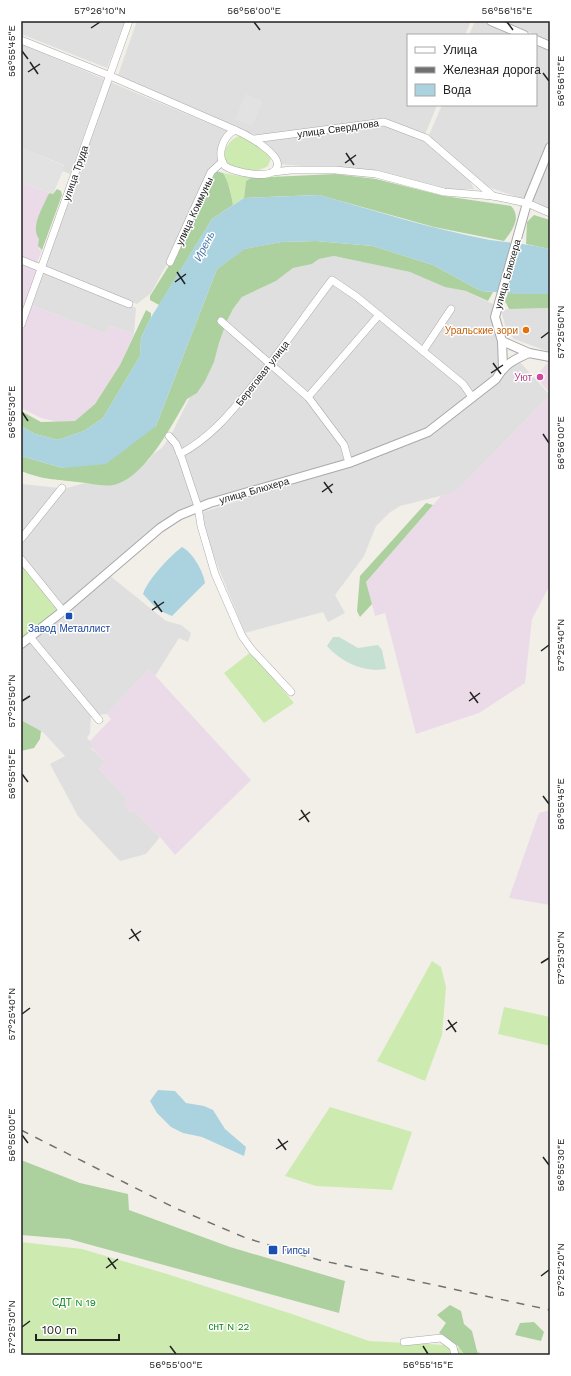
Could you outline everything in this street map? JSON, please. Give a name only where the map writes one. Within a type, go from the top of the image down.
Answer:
[{"type":"street","name":"улица Труда","points":[[21,325],[108,76],[129,21]]},
{"type":"street","points":[[491,21],[522,34]]},
{"type":"street","points":[[21,40],[220,123],[254,139],[277,160],[291,170]]},
{"type":"street","points":[[537,40],[550,46]]},
{"type":"street","name":"улица Свердлова","points":[[254,139],[384,122],[426,138],[493,196]]},
{"type":"street","points":[[220,123],[226,137]]},
{"type":"street","points":[[222,162],[222,148],[226,137],[235,130]]},
{"type":"street","name":"улица Блюхера","points":[[503,368],[502,341],[495,317],[527,203],[550,146]]},
{"type":"street","points":[[273,172],[277,167],[277,160]]},
{"type":"street","name":"улица Свердлова","points":[[222,162],[228,168],[260,175],[291,170],[335,170],[376,174],[444,192],[493,196],[527,203],[550,213]]},
{"type":"street","name":"улица Коммуны","points":[[170,262],[212,172],[222,162]]},
{"type":"street","points":[[21,260],[129,304]]},
{"type":"street","name":"Береговая улица","points":[[180,454],[195,446],[226,418],[270,364],[332,280],[380,315]]},
{"type":"street","points":[[423,351],[451,309]]},
{"type":"street","points":[[308,397],[380,315],[463,384],[472,397]]},
{"type":"street","points":[[221,321],[308,397],[344,445],[349,463]]},
{"type":"street","points":[[502,341],[529,353],[550,357]]},
{"type":"street","name":"улица Блюхера","points":[[21,644],[63,611],[160,528],[180,515],[198,507],[349,463],[428,432],[496,379],[503,368],[529,353]]},
{"type":"street","points":[[169,436],[176,444],[180,454],[198,507],[201,526],[215,574],[242,636],[252,650],[291,692]]},
{"type":"street","points":[[21,539],[62,488]]},
{"type":"street","points":[[21,559],[63,611]]},
{"type":"street","points":[[30,637],[99,720]]},
{"type":"street","points":[[404,1342],[441,1338],[453,1347],[455,1355]]},
{"type":"shaded area","points":[[21,21],[125,21],[107,68],[21,34]]},
{"type":"shaded area","points":[[137,21],[471,21],[465,34],[407,34],[407,106],[437,106],[425,135],[385,119],[259,137],[118,75]]},
{"type":"shaded area","points":[[475,21],[481,21],[514,34],[469,34]]},
{"type":"shaded area","points":[[500,21],[550,21],[550,42],[537,36],[537,34]]},
{"type":"shaded area","points":[[537,43],[550,48],[550,141],[526,200],[482,185],[428,137],[442,106],[537,106]]},
{"type":"shaded area","points":[[21,44],[104,79],[70,174],[62,171],[64,165],[21,148]]},
{"type":"shaded area","points":[[110,82],[227,131],[222,138],[219,150],[219,160],[210,172],[169,260],[151,293],[137,304],[44,268]]},
{"type":"shaded area","points":[[246,94],[263,101],[252,126],[235,119]]},
{"type":"shaded area","points":[[382,124],[425,139],[467,176],[474,189],[444,190],[375,172],[278,164],[275,155],[264,141]]},
{"type":"shaded area","points":[[21,148],[65,166],[53,194],[21,182]]},
{"type":"shaded area","points":[[550,155],[550,210],[531,202]]},
{"type":"shaded area","points":[[21,182],[50,193],[36,225],[39,239],[39,249],[42,250],[37,263],[21,257]]},
{"type":"shaded area","points":[[334,256],[410,272],[459,290],[466,291],[493,304],[493,317],[500,340],[502,368],[473,395],[423,349],[332,278],[270,361],[226,323],[233,309],[242,297],[276,281],[293,268],[312,264],[319,259]]},
{"type":"shaded area","points":[[21,262],[38,268],[21,317]]},
{"type":"shaded area","points":[[42,271],[136,308],[134,334],[110,326],[106,334],[31,305]]},
{"type":"shaded area","points":[[332,281],[378,315],[308,395],[272,363]]},
{"type":"shaded area","points":[[31,305],[106,334],[110,326],[134,334],[120,365],[95,404],[75,421],[58,422],[41,418],[21,408],[21,335]]},
{"type":"shaded area","points":[[550,308],[550,352],[514,339],[506,329],[501,310],[509,309]]},
{"type":"shaded area","points":[[379,316],[462,384],[471,397],[426,431],[349,460],[345,445],[309,396]]},
{"type":"shaded area","points":[[225,327],[267,364],[225,418],[183,451],[171,435],[190,397],[197,393],[214,362]]},
{"type":"shaded area","points":[[518,360],[550,395],[459,489],[448,494],[400,506],[389,513],[376,526],[364,556],[335,595],[345,613],[328,622],[323,612],[245,633],[208,542],[200,513],[349,466],[429,434]]},
{"type":"shaded area","points":[[550,360],[550,393],[535,377]]},
{"type":"shaded area","points":[[270,366],[306,399],[342,445],[347,461],[200,505],[182,455],[196,447]]},
{"type":"shaded area","points":[[550,395],[550,585],[532,619],[525,683],[479,713],[416,734],[385,613],[375,616],[366,582],[441,496],[459,489]]},
{"type":"shaded area","points":[[169,438],[175,446],[196,506],[179,513],[63,607],[21,556],[21,540],[63,489],[85,483],[101,485],[123,481],[149,460],[153,454],[162,448]]},
{"type":"shaded area","points":[[21,484],[60,488],[21,537]]},
{"type":"shaded area","points":[[109,575],[166,621],[181,625],[191,633],[188,642],[179,638],[155,676],[149,669],[107,714],[98,715],[33,638]]},
{"type":"shaded area","points":[[30,639],[91,716],[90,733],[87,738],[94,745],[91,748],[105,762],[99,769],[128,800],[129,812],[133,810],[160,837],[146,854],[120,861],[78,816],[50,764],[65,756],[44,733],[21,720],[21,646]]},
{"type":"shaded area","points":[[149,669],[251,780],[175,855],[160,837],[133,810],[129,812],[123,805],[128,800],[99,769],[105,762],[91,747],[94,745],[90,741],[111,719],[107,714]]},
{"type":"shaded area","points":[[550,810],[550,905],[509,898],[539,813]]},
{"type":"green space","points":[[239,136],[260,146],[271,158],[268,166],[259,170],[248,171],[237,169],[228,164],[225,160],[226,147],[232,140]]},
{"type":"green space","points":[[216,171],[223,173],[225,177],[230,188],[233,205],[212,219],[159,305],[150,300],[150,296],[170,264]]},
{"type":"green space","points":[[223,173],[251,178],[246,181],[244,198],[233,205],[230,188]]},
{"type":"green space","points":[[335,174],[376,179],[444,196],[511,206],[516,215],[515,224],[504,241],[434,227],[319,195],[244,198],[246,181],[251,178]]},
{"type":"green space","points":[[57,189],[61,191],[62,195],[42,250],[38,246],[39,239],[36,228],[38,217],[48,195],[50,193],[53,194]]},
{"type":"green space","points":[[534,215],[550,220],[550,249],[526,244],[527,222]]},
{"type":"green space","points":[[316,241],[373,246],[433,265],[481,291],[493,292],[488,301],[466,291],[445,287],[410,272],[334,256],[319,259],[312,264],[293,268],[276,281],[242,297],[233,309],[227,321],[214,362],[205,381],[197,393],[187,399],[166,435],[148,460],[128,479],[117,484],[102,485],[49,479],[21,471],[21,456],[63,468],[156,426],[217,269],[244,249],[281,242]]},
{"type":"green space","points":[[508,293],[550,294],[550,308],[509,309],[505,301]]},
{"type":"green space","points":[[146,310],[151,313],[151,317],[141,338],[140,356],[103,418],[84,431],[58,440],[35,434],[21,426],[21,411],[41,422],[75,421],[95,404],[120,365]]},
{"type":"green space","points":[[426,503],[433,505],[366,582],[372,604],[360,617],[357,611],[360,576]]},
{"type":"green space","points":[[21,562],[57,608],[55,613],[21,642]]},
{"type":"green space","points":[[333,637],[339,637],[358,648],[378,645],[382,650],[386,669],[378,670],[361,668],[339,657],[327,646]]},
{"type":"green space","points":[[251,652],[294,703],[264,723],[224,673]]},
{"type":"green space","points":[[21,720],[41,731],[40,739],[34,748],[21,751]]},
{"type":"green space","points":[[432,961],[441,967],[446,987],[442,1035],[425,1081],[377,1061]]},
{"type":"green space","points":[[504,1007],[550,1017],[550,1046],[498,1034]]},
{"type":"green space","points":[[330,1107],[412,1132],[392,1190],[316,1186],[285,1176]]},
{"type":"green space","points":[[21,1160],[80,1183],[128,1194],[129,1210],[230,1247],[345,1281],[339,1313],[69,1239],[21,1235]]},
{"type":"green space","name":"СДТ N 19","points":[[21,1242],[82,1249],[167,1274],[292,1314],[369,1341],[445,1345],[480,1352],[479,1355],[21,1355]]},
{"type":"green space","points":[[450,1305],[461,1311],[464,1324],[472,1331],[478,1355],[465,1355],[458,1346],[439,1333],[446,1323],[437,1315]]},
{"type":"green space","points":[[534,1322],[544,1332],[541,1341],[515,1335],[520,1323]]},
{"type":"water","name":"Ирень","points":[[319,195],[447,231],[490,240],[550,249],[550,294],[521,294],[481,291],[433,265],[373,246],[316,241],[281,242],[245,249],[217,269],[156,426],[106,464],[63,468],[21,456],[21,426],[35,434],[58,440],[84,431],[103,418],[140,356],[141,338],[150,319],[212,219],[244,198]]},
{"type":"water","points":[[182,547],[190,553],[197,563],[205,583],[172,616],[158,610],[143,594],[149,582],[171,556]]},
{"type":"water","points":[[158,1090],[175,1091],[186,1103],[204,1106],[213,1110],[225,1129],[246,1147],[244,1156],[202,1137],[183,1133],[171,1127],[157,1113],[150,1101]]},
{"type":"railway","points":[[21,1130],[175,1208],[246,1238],[319,1260],[550,1310]]},
{"type":"place","name":"Уральские зори","points":[[526,330]]},
{"type":"place","name":"Уют","points":[[540,377]]},
{"type":"place","name":"Завод Металлист","points":[[69,616]]},
{"type":"place","name":"Гипсы","points":[[273,1250]]},
{"type":"park label","name":"снт N 22","points":[[229,1326]]}]
